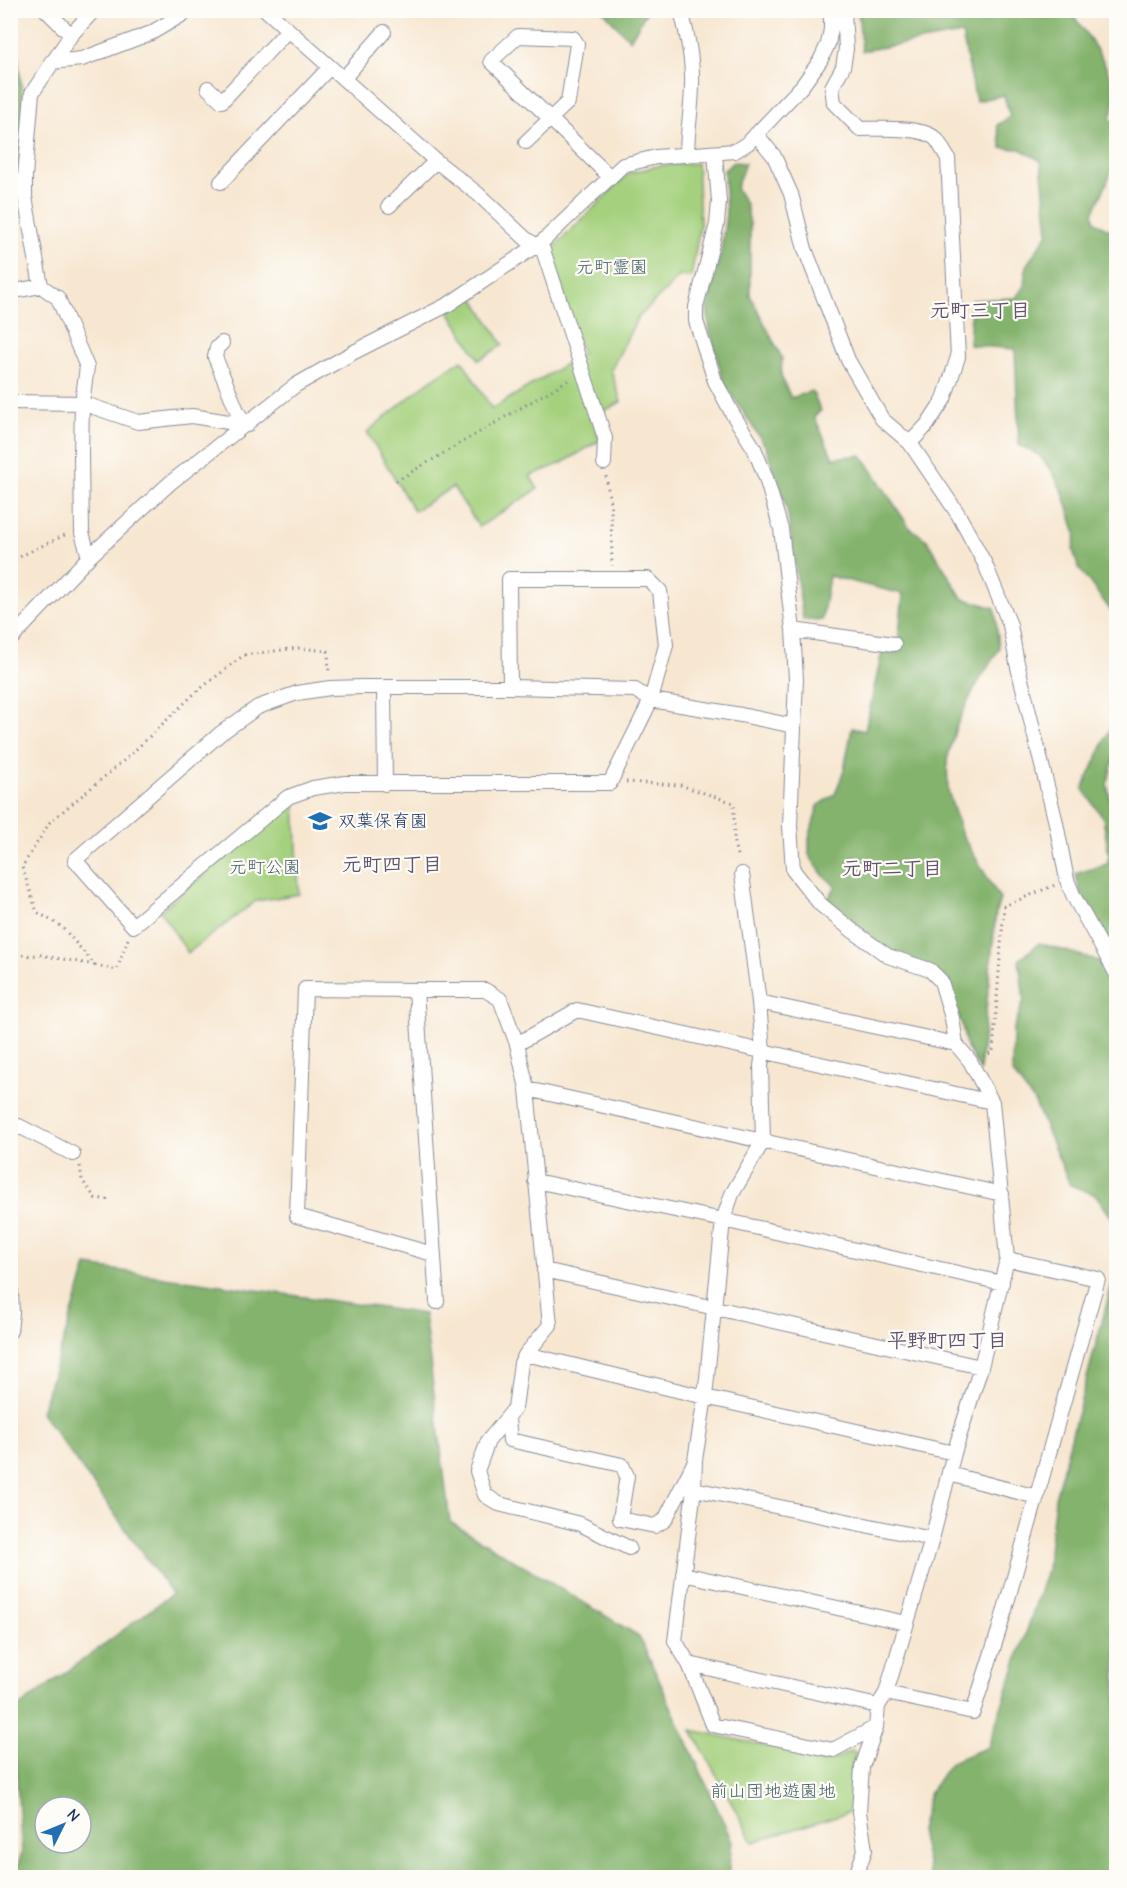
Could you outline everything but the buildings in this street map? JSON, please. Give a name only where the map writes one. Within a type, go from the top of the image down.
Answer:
[{"type":"street","points":[[46,10],[71,35]]},
{"type":"street","points":[[89,556],[82,533],[82,403],[87,367],[58,298],[41,286],[25,197],[25,176],[32,93],[71,35],[94,10]]},
{"type":"street","points":[[51,62],[82,58],[150,33],[190,10]]},
{"type":"street","points":[[266,10],[436,161],[478,194],[526,240],[543,250],[605,438],[604,463]]},
{"type":"street","points":[[681,10],[692,68],[687,155]]},
{"type":"street","points":[[10,640],[89,556],[170,483],[296,385],[354,352],[449,304],[543,241],[623,165],[639,160],[735,151],[748,143],[802,86],[820,61],[828,44],[831,10]]},
{"type":"street","points":[[844,10],[846,49],[843,67],[832,87],[834,103],[860,129],[906,130],[935,138],[948,158],[958,357],[944,399],[927,425],[910,443]]},
{"type":"street","points":[[208,88],[222,101],[288,30]]},
{"type":"street","points":[[344,78],[384,32]]},
{"type":"street","points":[[526,142],[551,118],[568,102],[577,44],[573,38],[518,36],[491,61],[551,118],[610,177]]},
{"type":"street","points":[[221,182],[330,67]]},
{"type":"street","points":[[756,134],[774,156],[791,194],[805,249],[848,360],[882,418],[910,443],[958,514],[985,564],[1010,625],[1067,880],[1074,897],[1116,971]]},
{"type":"street","points":[[715,154],[719,201],[717,224],[696,307],[696,321],[715,381],[754,448],[766,478],[781,529],[793,630],[796,679],[790,826],[793,870],[820,904],[853,931],[888,956],[930,970],[940,981],[952,1018],[956,1044],[970,1061],[992,1102],[1002,1194],[1007,1259],[981,1367],[954,1453],[932,1539],[886,1693],[878,1706],[876,1726],[862,1767],[859,1812],[865,1850],[855,1878]]},
{"type":"street","points":[[389,206],[436,161]]},
{"type":"street","points":[[10,292],[41,286]]},
{"type":"street","points":[[222,343],[217,348],[215,357],[238,413],[247,425]]},
{"type":"street","points":[[10,402],[82,403],[138,422],[192,416],[247,425]]},
{"type":"street","points":[[510,687],[509,579],[648,579],[660,591],[666,645],[651,700],[610,783],[345,783],[313,788],[288,797],[133,926],[75,860],[221,733],[258,707],[297,693],[330,688],[510,687],[635,690],[651,700],[794,726]]},
{"type":"street","points":[[793,630],[894,644]]},
{"type":"street","points":[[384,688],[385,784]]},
{"type":"street","points":[[742,873],[759,1002],[763,1052],[761,1066],[763,1141],[732,1194],[723,1220],[705,1397],[695,1460],[694,1489],[675,1641],[689,1664],[713,1725],[833,1750],[876,1726]]},
{"type":"street","points":[[433,1254],[297,1216],[305,989],[485,990],[500,999],[517,1044],[527,1089],[550,1325],[521,1363],[515,1408],[488,1441],[477,1471],[485,1496],[499,1504],[580,1524],[629,1548]]},
{"type":"street","points":[[416,990],[437,1302]]},
{"type":"street","points":[[759,1002],[956,1044]]},
{"type":"street","points":[[517,1044],[577,1010],[992,1102]]},
{"type":"street","points":[[527,1089],[1002,1194]]},
{"type":"street","points":[[10,1133],[19,1126],[73,1154]]},
{"type":"street","points":[[536,1181],[1002,1282]]},
{"type":"street","points":[[886,1693],[974,1712],[1098,1279],[1007,1259]]},
{"type":"street","points":[[544,1270],[981,1367]]},
{"type":"street","points":[[10,1272],[12,1313],[10,1331]]},
{"type":"street","points":[[526,1354],[954,1453]]},
{"type":"street","points":[[508,1419],[510,1440],[622,1465],[627,1476],[620,1519],[654,1526],[665,1520],[695,1460]]},
{"type":"street","points":[[949,1474],[1036,1497]]},
{"type":"street","points":[[694,1489],[932,1539]]},
{"type":"street","points":[[683,1574],[906,1623]]},
{"type":"street","points":[[689,1664],[878,1706]]},
{"type":"path","points":[[396,481],[584,371]]},
{"type":"path","points":[[604,463],[611,508],[612,579]]},
{"type":"path","points":[[10,564],[63,534],[82,533]]},
{"type":"path","points":[[610,783],[643,782],[680,785],[734,803],[734,843],[742,873]]},
{"type":"path","points":[[970,1061],[993,1052],[1004,906],[1067,880]]},
{"type":"path","points":[[10,956],[40,955],[95,965]]},
{"type":"path","points":[[73,1154],[79,1163],[82,1180],[87,1190],[95,1198],[111,1200]]},
{"type":"green space","points":[[10,11],[13,11],[24,113],[20,188],[15,187],[10,140]]},
{"type":"green space","points":[[603,11],[647,11],[630,40]]},
{"type":"green space","points":[[858,11],[1070,11],[1087,34],[1110,76],[1114,91],[1114,104],[1110,117],[1115,129],[1116,154],[1109,178],[1093,213],[1095,222],[1116,233],[1116,621],[1115,616],[1078,567],[1073,549],[1076,534],[1064,495],[1052,471],[1038,454],[1019,445],[1015,349],[969,345],[972,300],[1016,298],[1024,286],[1026,266],[1048,233],[1041,161],[1020,149],[1002,148],[997,125],[1010,117],[1004,95],[976,101],[962,34],[862,51]]},
{"type":"green space","points":[[734,162],[745,163],[736,188],[746,204],[750,224],[750,295],[782,358],[781,376],[791,398],[812,391],[821,411],[814,416],[833,458],[862,455],[909,527],[927,540],[962,598],[995,608],[999,649],[974,689],[956,727],[947,760],[948,791],[961,833],[1000,899],[996,912],[980,1070],[966,1046],[962,1025],[947,986],[888,951],[826,902],[836,886],[823,875],[809,855],[809,838],[818,806],[835,794],[844,770],[852,728],[865,731],[882,652],[897,653],[903,594],[829,576],[822,620],[803,619],[787,510],[766,447],[724,383],[710,332],[707,308],[721,252],[726,214],[724,170]]},
{"type":"green space","name":"元町霊園","points":[[697,163],[700,225],[691,277],[680,276],[637,319],[611,370],[621,402],[595,416],[599,441],[562,463],[530,476],[538,489],[479,527],[453,487],[414,511],[367,432],[428,382],[462,360],[492,409],[582,354],[549,254],[629,173],[657,166]]},
{"type":"green space","points":[[473,296],[503,345],[479,360],[449,311]]},
{"type":"green space","points":[[1116,715],[1116,751],[1107,784],[1116,826],[1116,952],[1082,897],[1075,874],[1107,864],[1109,855],[1103,818],[1083,789]]},
{"type":"green space","name":"元町公園","points":[[295,799],[299,894],[256,901],[188,953],[160,911]]},
{"type":"green space","points":[[1039,943],[1099,961],[1116,985],[1116,1224],[1096,1195],[1070,1185],[1035,1103],[1012,1072],[1013,1031],[1024,1000],[1019,960]]},
{"type":"green space","points":[[87,1266],[424,1314],[450,1522],[639,1636],[732,1841],[728,1877],[13,1877],[22,1853],[12,1712],[172,1594],[41,1412]]},
{"type":"green space","points":[[1116,1269],[1116,1877],[930,1877],[920,1831],[930,1791],[951,1762],[988,1747],[1047,1570],[1055,1498]]},
{"type":"green space","name":"前山団地遊園地","points":[[692,1730],[833,1760],[852,1751],[856,1754],[852,1763],[852,1811],[753,1842]]},
{"type":"place","name":"双葉保育園","points":[[320,821]]},
{"type":"district","name":"元町三丁目","points":[[980,310]]},
{"type":"district","name":"元町四丁目","points":[[392,864]]},
{"type":"district","name":"元町二丁目","points":[[892,868]]},
{"type":"district","name":"平野町四丁目","points":[[947,1340]]}]
